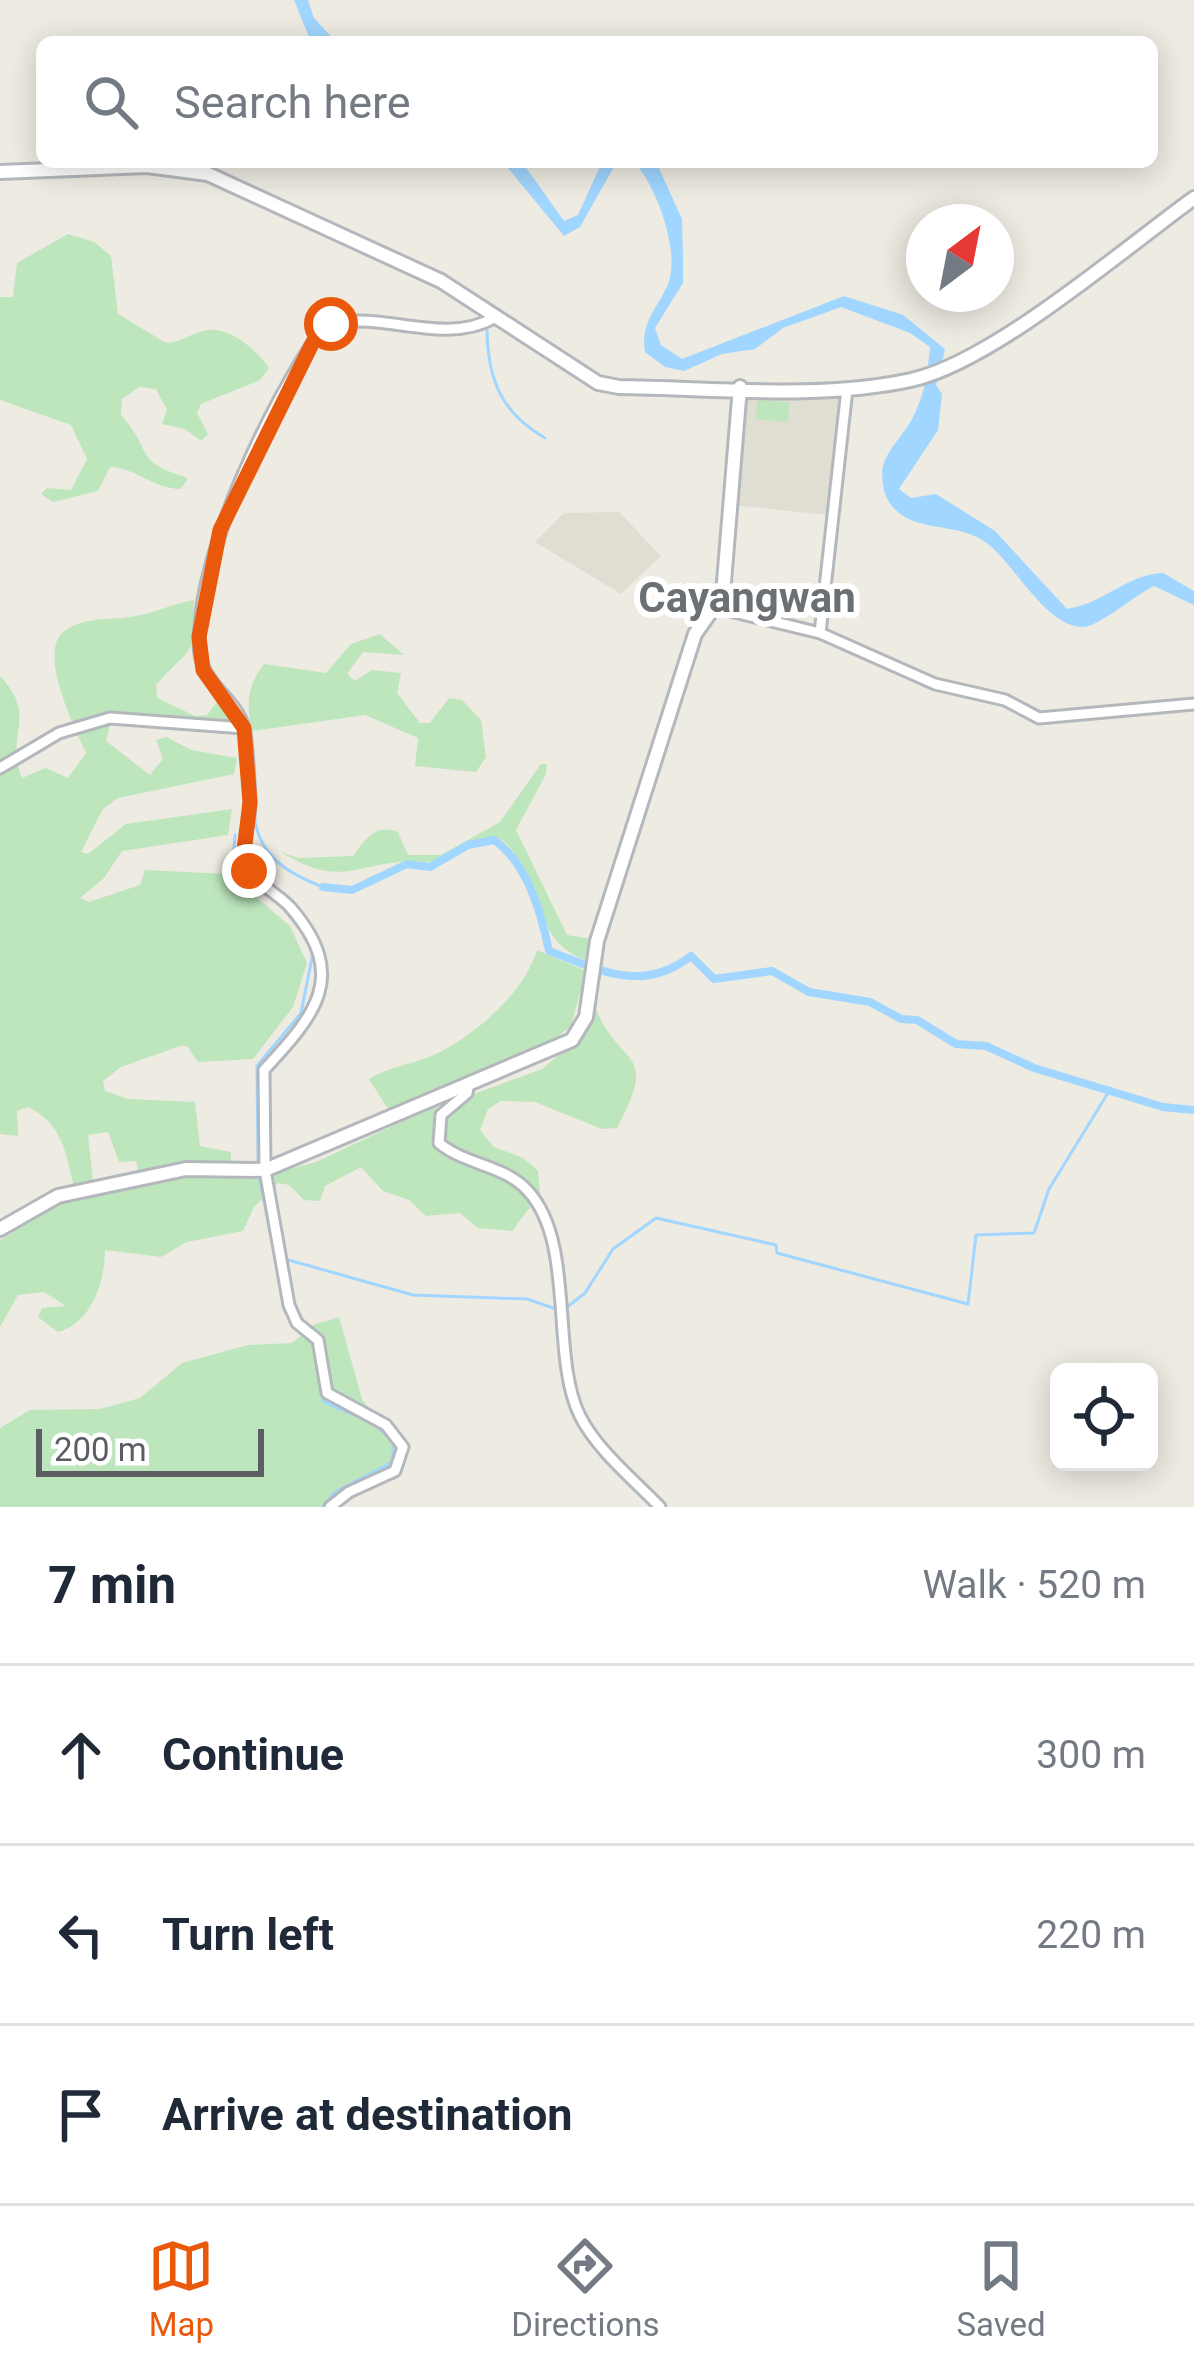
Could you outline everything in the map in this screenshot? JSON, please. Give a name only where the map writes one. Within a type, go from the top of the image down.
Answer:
[{"type":"street","points":[[0,172],[98,168]]},
{"type":"street","points":[[162,168],[208,174],[441,281],[598,383],[847,389],[913,380],[980,353],[1194,198]]},
{"type":"street","points":[[330,1507],[349,1492],[395,1472],[403,1447],[386,1425],[327,1393],[318,1340],[297,1322],[289,1305],[266,1171],[264,1070],[309,1020],[324,968],[316,941],[290,907],[249,871],[244,852],[250,802],[244,728],[203,670],[199,637],[220,530],[313,342],[331,324],[447,332],[475,328],[494,317]]},
{"type":"street","points":[[0,1229],[58,1196],[186,1169],[266,1171],[572,1040],[586,1017],[597,941],[695,634],[723,594],[740,387]]},
{"type":"street","points":[[820,633],[847,389]]},
{"type":"street","points":[[665,595],[820,633],[935,684],[1005,700],[1040,718],[1194,704]]},
{"type":"street","points":[[0,768],[59,734],[110,718],[129,715],[244,728]]},
{"type":"street","points":[[469,1083],[467,1093],[441,1115],[439,1144],[510,1176],[536,1200],[558,1273],[570,1388],[580,1418],[660,1507]]},
{"type":"shaded area","points":[[743,393],[845,398],[828,515],[732,505]]},
{"type":"shaded area","points":[[619,512],[661,556],[621,594],[535,542],[564,513]]},
{"type":"green space","points":[[68,234],[94,242],[111,256],[118,314],[166,343],[203,331],[222,331],[249,346],[269,368],[260,380],[201,404],[197,413],[208,434],[201,441],[185,429],[162,424],[167,410],[156,389],[139,387],[122,399],[121,415],[151,460],[188,478],[181,489],[110,467],[98,491],[53,502],[41,494],[47,488],[71,490],[87,459],[71,425],[0,400],[0,297],[13,297],[17,263]]},
{"type":"green space","points":[[757,400],[789,402],[788,422],[756,419]]},
{"type":"green space","points":[[194,600],[189,649],[156,685],[157,698],[195,716],[207,715],[218,701],[236,726],[111,722],[106,741],[150,775],[163,759],[156,740],[167,737],[191,750],[237,758],[234,774],[118,798],[103,809],[81,852],[88,854],[126,824],[232,809],[228,835],[122,851],[104,878],[80,898],[89,902],[140,885],[145,870],[229,874],[290,926],[307,963],[293,1007],[253,1059],[198,1062],[187,1046],[180,1046],[121,1067],[103,1081],[105,1091],[128,1099],[195,1102],[200,1146],[231,1152],[231,1165],[169,1164],[139,1175],[136,1161],[119,1162],[108,1132],[88,1135],[93,1181],[74,1187],[61,1140],[39,1114],[28,1107],[17,1111],[18,1136],[0,1134],[0,676],[17,703],[16,750],[22,778],[46,768],[68,778],[86,753],[60,689],[54,654],[58,640],[81,623],[138,616]]},
{"type":"green space","points":[[380,634],[404,655],[363,652],[347,674],[355,681],[372,670],[401,673],[397,693],[420,723],[430,723],[449,698],[462,700],[481,720],[486,757],[476,772],[415,766],[418,738],[365,715],[252,731],[249,696],[264,664],[326,673],[351,644]]},
{"type":"green space","points":[[541,764],[547,764],[546,774],[516,830],[567,935],[592,939],[589,961],[556,939],[526,872],[502,840],[478,841],[433,862],[406,861],[343,872],[316,869],[281,852],[299,858],[353,856],[377,831],[390,830],[398,832],[408,855],[441,855],[500,822]]},
{"type":"green space","points":[[537,950],[586,971],[571,1026],[552,1041],[390,1112],[369,1079],[431,1056],[469,1034],[511,996]]},
{"type":"green space","points":[[594,1004],[635,1070],[630,1102],[617,1128],[602,1129],[535,1102],[501,1101],[488,1109],[480,1130],[494,1147],[523,1158],[538,1171],[540,1194],[512,1231],[478,1228],[460,1213],[426,1216],[409,1200],[383,1191],[361,1167],[325,1186],[320,1201],[304,1200],[289,1185],[278,1183],[254,1207],[243,1231],[187,1242],[161,1257],[105,1250],[94,1299],[70,1327],[58,1332],[38,1317],[42,1308],[66,1306],[44,1292],[18,1295],[0,1327],[0,1240],[55,1205],[92,1192],[187,1173],[253,1179],[316,1162],[414,1116],[542,1069],[577,1040]]},
{"type":"green space","points":[[339,1317],[362,1399],[400,1450],[391,1471],[338,1494],[328,1507],[0,1507],[0,1428],[30,1410],[100,1409],[140,1398],[182,1363],[248,1345],[292,1343],[313,1325]]},
{"type":"water","points":[[294,0],[308,0],[314,18],[330,36],[309,36]]},
{"type":"water","points":[[508,168],[526,168],[564,221],[578,215],[599,168],[613,168],[580,227],[564,236]]},
{"type":"water","points":[[638,168],[659,168],[682,219],[683,283],[655,328],[661,345],[682,359],[844,296],[903,315],[945,349],[936,385],[942,394],[938,430],[899,489],[911,498],[936,494],[995,531],[1067,609],[1138,578],[1163,573],[1194,591],[1194,605],[1154,586],[1090,626],[1069,624],[1044,607],[988,544],[961,531],[918,522],[894,508],[884,491],[883,466],[916,411],[930,347],[910,333],[841,307],[783,328],[755,349],[722,354],[684,371],[665,367],[645,352],[645,332],[668,284],[671,255],[658,202]]},
{"type":"waterway","points":[[288,374],[318,322],[338,319]]},
{"type":"waterway","points":[[487,331],[490,365],[500,394],[518,418],[545,438]]},
{"type":"waterway","points":[[204,579],[228,502]]},
{"type":"waterway","points":[[254,811],[260,839],[275,860],[323,887]]},
{"type":"waterway","points":[[235,835],[233,862],[264,891]]},
{"type":"waterway","points":[[323,887],[352,890],[407,864],[430,867],[468,845],[494,840],[524,875],[549,951],[621,975],[655,974],[691,956],[714,979],[772,971],[809,992],[870,1002],[901,1019],[917,1020],[956,1044],[986,1046],[1034,1068],[1163,1107],[1194,1110]]},
{"type":"waterway","points":[[280,904],[308,939]]},
{"type":"waterway","points":[[258,1166],[257,1066],[301,1013],[313,953]]},
{"type":"waterway","points":[[566,1308],[585,1293],[613,1249],[656,1218],[776,1245],[777,1253],[968,1304],[976,1235],[1034,1233],[1049,1189],[1111,1088]]},
{"type":"waterway","points":[[259,1176],[283,1296]]},
{"type":"waterway","points":[[285,1259],[413,1295],[527,1299],[556,1309]]},
{"type":"waterway","points":[[299,1330],[314,1345],[324,1402],[374,1424],[394,1442],[392,1462],[335,1492],[323,1507]]},
{"type":"district","name":"Cayangwan","points":[[747,597]]},
{"type":"route","points":[[249,871],[244,852],[250,802],[244,728],[203,670],[199,637],[220,530],[235,494],[313,342],[331,324]]}]
